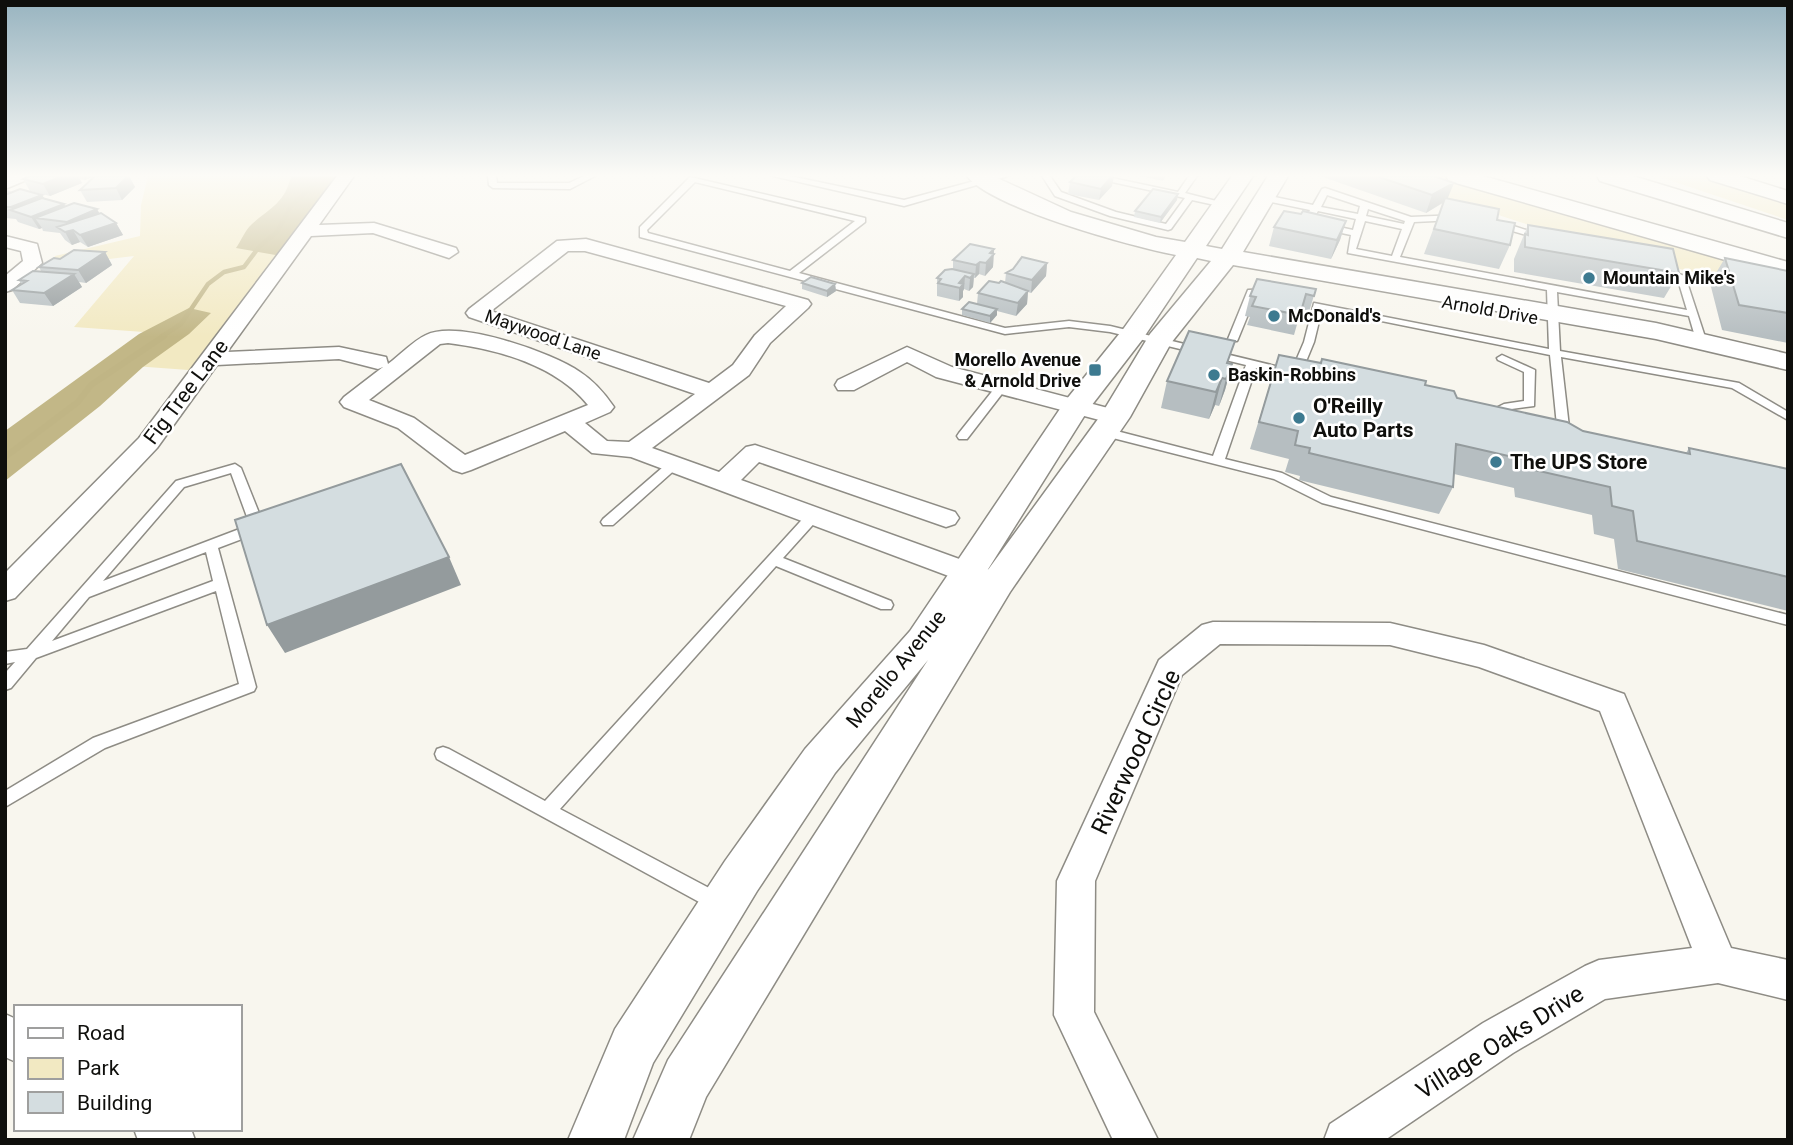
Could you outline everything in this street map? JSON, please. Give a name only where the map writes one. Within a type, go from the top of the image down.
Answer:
[{"type":"highway","points":[[1645,229],[1788,270]]},
{"type":"highway","points":[[1704,229],[1788,256]]},
{"type":"street","points":[[306,231],[342,229]]},
{"type":"street","points":[[378,229],[449,252]]},
{"type":"street","name":"Arnold Drive","points":[[1106,229],[1214,256],[1553,307],[1788,362]]},
{"type":"street","name":"Morello Avenue","points":[[1214,256],[1219,229]]},
{"type":"street","name":"Morello Avenue","points":[[661,1140],[687,1079],[983,578],[1076,406],[1146,337],[1214,256],[1241,240],[1247,229]]},
{"type":"street","name":"Fig Tree Lane","points":[[5,591],[148,443],[306,231]]},
{"type":"street","points":[[5,241],[30,248],[33,263],[5,286]]},
{"type":"street","name":"Maywood Lane","points":[[634,450],[709,391],[741,370],[762,339],[802,304],[586,245],[564,245],[476,313],[709,391]]},
{"type":"street","name":"Arnold Drive","points":[[1553,307],[1788,367]]},
{"type":"street","name":"Morello Avenue","points":[[596,1140],[633,1047],[723,905],[820,761],[923,641],[983,578],[1110,425],[1146,337]]},
{"type":"street","points":[[468,338],[559,368],[580,382],[602,407],[568,421],[462,465],[406,423],[352,402],[434,339],[468,338]]},
{"type":"street","points":[[211,359],[339,353],[378,362]]},
{"type":"street","points":[[846,385],[907,353],[944,372],[1076,406],[1110,425]]},
{"type":"street","points":[[568,421],[601,448],[634,450],[983,578]]},
{"type":"street","points":[[724,482],[755,452],[946,517]]},
{"type":"street","points":[[846,527],[875,493]]},
{"type":"street","name":"Riverwood Circle","points":[[1136,1140],[1074,1015],[1076,881],[1170,668],[1213,633],[1390,634],[1484,657],[1613,704],[1718,964]]},
{"type":"street","name":"Village Oaks Drive","points":[[1346,1140],[1498,1038],[1599,981],[1718,964],[1788,979]]},
{"type":"lane","points":[[642,229],[643,235],[1005,331],[1069,324],[1146,337],[1302,376],[1309,342],[1312,303],[1555,353],[1735,385],[1788,417]]},
{"type":"lane","points":[[792,274],[850,229]]},
{"type":"lane","points":[[1339,229],[1356,233]]},
{"type":"lane","points":[[1357,229],[1351,251],[1395,259],[1553,307],[1693,314]]},
{"type":"lane","points":[[1395,259],[1406,229]]},
{"type":"lane","points":[[1518,229],[1551,239]]},
{"type":"lane","points":[[1643,267],[1682,278],[1701,340]]},
{"type":"lane","points":[[1233,339],[1252,292],[1284,295]]},
{"type":"lane","points":[[1553,307],[1564,436]]},
{"type":"lane","points":[[1502,358],[1529,370],[1530,404],[1504,407]]},
{"type":"lane","points":[[1217,460],[1252,364]]},
{"type":"lane","points":[[963,436],[1002,386]]},
{"type":"lane","points":[[1110,425],[1217,460],[1278,476],[1327,500],[1788,620]]},
{"type":"lane","points":[[608,522],[674,464]]},
{"type":"lane","points":[[5,684],[180,484],[235,468],[264,526],[86,593]]},
{"type":"lane","points":[[548,810],[814,515]]},
{"type":"lane","points":[[5,800],[99,743],[248,687],[211,546]]},
{"type":"lane","points":[[774,560],[886,605]]},
{"type":"lane","points":[[5,657],[32,654],[220,584]]},
{"type":"lane","points":[[443,754],[723,905]]},
{"type":"green space","points":[[140,229],[307,229],[202,371],[120,365],[158,333],[74,327],[134,256],[50,266],[55,256],[140,236]]},
{"type":"green space","points":[[1542,229],[1645,229],[1788,270],[1788,297],[1599,248]]},
{"type":"shaded area","points":[[248,229],[307,229],[287,257],[236,248]]},
{"type":"shaded area","points":[[189,308],[211,313],[189,334],[143,367],[100,406],[5,481],[5,431],[139,334]]},
{"type":"building","points":[[61,229],[97,229],[80,235],[73,230],[65,232]]},
{"type":"building","points":[[1286,229],[1342,229],[1337,240]]},
{"type":"building","points":[[1436,229],[1514,229],[1510,245]]},
{"type":"building","points":[[1528,229],[1555,229],[1673,249],[1679,273],[1525,247],[1525,234],[1528,235]]},
{"type":"building","points":[[970,244],[994,249],[990,253],[994,254],[986,263],[980,262],[976,265],[953,260]]},
{"type":"building","points":[[74,250],[105,252],[78,270],[39,267],[54,258],[60,259]]},
{"type":"building","points":[[1022,257],[1047,263],[1032,280],[1006,273],[1013,269]]},
{"type":"building","points":[[1725,258],[1788,271],[1788,313],[1739,305]]},
{"type":"building","points":[[945,270],[974,274],[970,278],[965,276],[959,283],[963,284],[960,288],[938,283],[941,279],[937,278]]},
{"type":"building","points":[[33,271],[74,274],[44,293],[12,290],[27,281],[19,280]]},
{"type":"building","points":[[811,277],[835,284],[827,291],[802,283]]},
{"type":"building","points":[[1257,279],[1316,289],[1314,296],[1306,294],[1300,315],[1252,306],[1256,297],[1250,296]]},
{"type":"building","points":[[989,281],[1001,281],[1028,291],[1018,303],[978,293]]},
{"type":"building","points":[[969,302],[997,309],[990,316],[962,309]]},
{"type":"building","points":[[1189,331],[1235,341],[1227,363],[1232,364],[1226,379],[1222,378],[1216,392],[1167,381]]},
{"type":"building","points":[[1279,355],[1321,363],[1322,359],[1426,381],[1425,385],[1454,391],[1457,398],[1567,422],[1583,431],[1690,454],[1689,448],[1788,469],[1788,577],[1637,541],[1633,511],[1612,506],[1610,487],[1530,469],[1530,461],[1456,444],[1453,487],[1309,453],[1310,448],[1295,445],[1298,431],[1259,422]]},
{"type":"building","points":[[401,464],[449,557],[267,625],[235,520]]},
{"type":"waterway","points":[[161,337],[181,324],[208,284],[224,272],[244,267],[259,247],[278,229]]},
{"type":"waterway","points":[[5,457],[78,402],[91,385],[164,336]]},
{"type":"place","name":"Mountain Mike's","points":[[1589,278]]},
{"type":"place","name":"McDonald's","points":[[1274,316]]},
{"type":"place","name":"Morello Avenue & Arnold Drive","points":[[1095,370]]},
{"type":"place","name":"Baskin-Robbins","points":[[1214,375]]},
{"type":"place","name":"O'Reilly Auto Parts","points":[[1299,418]]},
{"type":"place","name":"The UPS Store","points":[[1496,462]]}]
